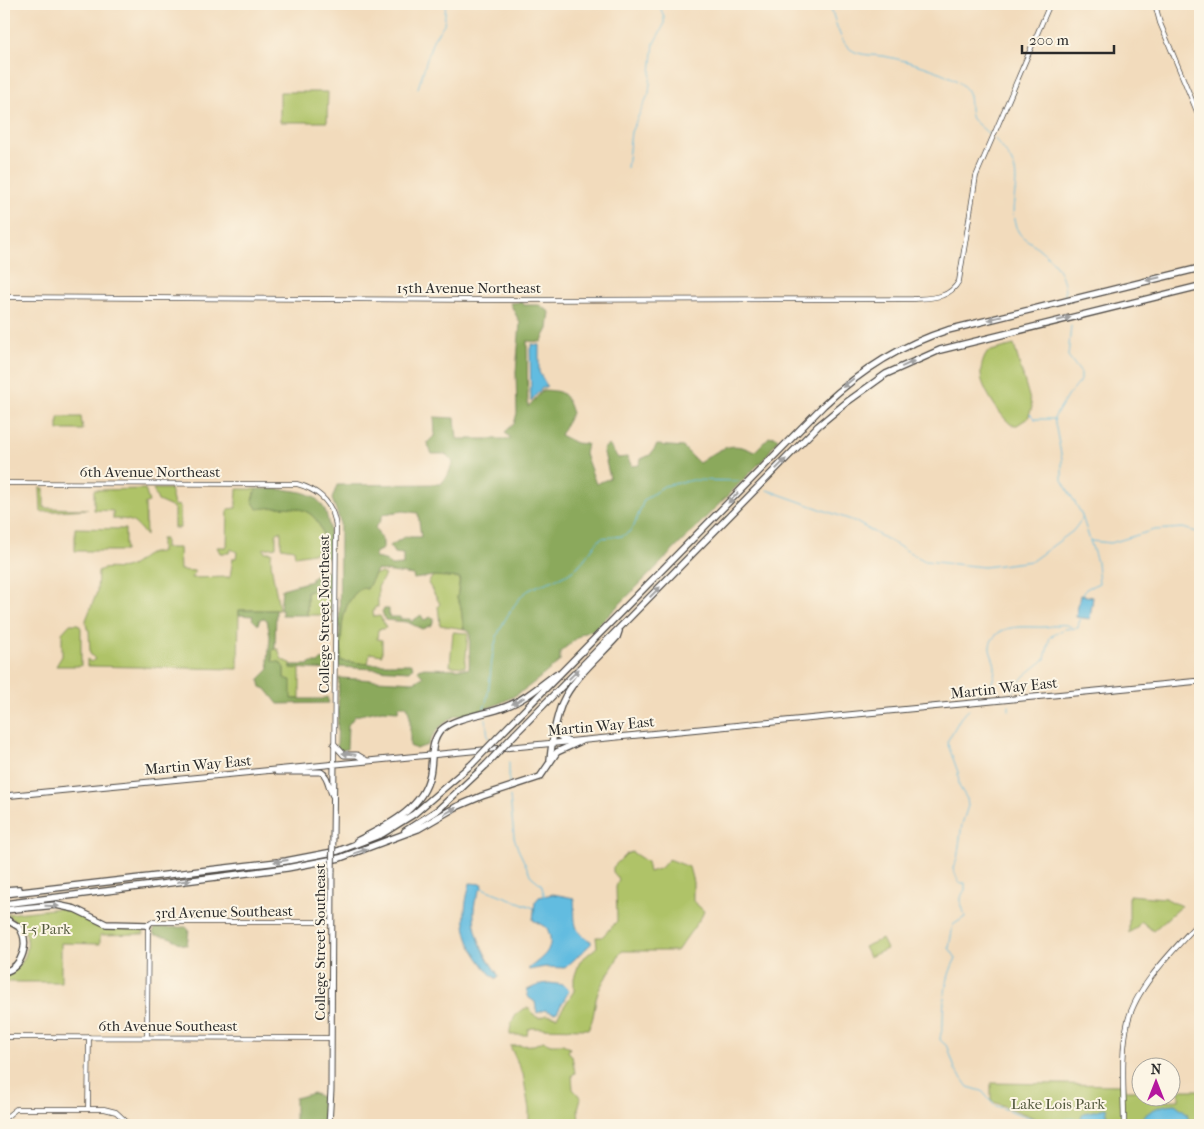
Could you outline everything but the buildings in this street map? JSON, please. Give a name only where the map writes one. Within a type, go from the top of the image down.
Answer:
[{"type":"highway","points":[[4,894],[286,861],[338,851],[382,834],[414,814],[472,764],[824,405],[850,381],[880,360],[913,343],[948,330],[1200,268]]},
{"type":"highway","points":[[390,840],[439,809],[486,765],[818,426],[886,374],[952,346],[1200,286]]},
{"type":"highway","points":[[549,764],[555,728],[563,701],[571,688],[617,637],[621,627]]},
{"type":"highway","points":[[338,851],[397,818],[417,802],[430,775],[431,755],[438,734],[445,727],[506,707],[523,699],[572,662]]},
{"type":"highway","points":[[555,728],[558,735],[568,742]]},
{"type":"highway","points":[[4,904],[287,868],[340,858],[418,829],[456,807],[482,796],[540,777],[557,752],[581,741]]},
{"type":"highway","points":[[4,890],[116,880]]},
{"type":"highway","points":[[4,910],[56,905],[75,909],[106,924],[148,925]]},
{"type":"highway","points":[[4,918],[19,926],[24,942],[19,961],[13,968],[4,972]]},
{"type":"main road","name":"Martin Way East","points":[[4,796],[1200,681]]},
{"type":"main road","points":[[334,744],[342,754],[357,755],[368,761]]},
{"type":"main road","name":"College Street Southeast","points":[[331,1125],[334,764]]},
{"type":"main road","points":[[272,771],[283,773],[321,772],[327,778],[329,790],[333,796]]},
{"type":"main road","points":[[1124,1125],[1125,1039],[1133,1005],[1166,959],[1200,921]]},
{"type":"street","name":"15th Avenue Northeast","points":[[4,297],[732,301],[934,298],[950,293],[960,281],[976,176],[1050,4]]},
{"type":"street","points":[[1155,5],[1160,23],[1200,119]]},
{"type":"street","name":"6th Avenue Northeast","points":[[4,483],[297,484]]},
{"type":"street","name":"College Street Northeast","points":[[297,484],[318,492],[328,503],[335,519],[334,764]]},
{"type":"street","name":"3rd Avenue Southeast","points":[[148,925],[156,922],[332,922]]},
{"type":"street","points":[[147,1037],[148,925]]},
{"type":"street","name":"6th Avenue Southeast","points":[[4,1037],[332,1038]]},
{"type":"street","points":[[88,1109],[89,1037]]},
{"type":"street","points":[[4,1119],[16,1110],[88,1109],[116,1112],[130,1125]]},
{"type":"green space","points":[[280,92],[328,92],[327,122],[280,122]]},
{"type":"green space","points":[[521,302],[524,305],[539,305],[550,312],[548,329],[541,342],[527,341],[528,407],[543,390],[560,392],[566,397],[572,413],[560,435],[576,443],[587,444],[585,454],[596,484],[610,478],[603,449],[609,445],[618,458],[627,457],[632,466],[639,465],[641,459],[650,455],[657,445],[683,447],[699,463],[725,448],[739,446],[754,452],[769,437],[775,436],[778,439],[765,458],[594,630],[582,634],[560,652],[560,661],[522,691],[503,702],[471,714],[457,715],[439,728],[428,745],[416,749],[410,746],[410,717],[407,706],[399,706],[398,711],[382,710],[355,716],[348,725],[347,749],[340,751],[337,746],[339,678],[414,682],[423,677],[418,671],[420,668],[469,669],[470,632],[464,629],[457,598],[460,578],[433,576],[414,579],[413,575],[377,570],[367,589],[362,588],[354,594],[345,611],[341,661],[368,664],[410,664],[413,666],[412,669],[410,671],[339,667],[340,521],[332,499],[337,485],[441,484],[448,475],[453,462],[445,454],[432,454],[427,443],[435,435],[434,417],[455,418],[457,439],[511,439],[505,432],[514,424],[517,413],[516,372],[520,323],[510,303]],"holes":[[[403,511],[418,513],[421,537],[404,537],[390,546],[394,553],[403,554],[403,565],[391,566],[385,560],[375,558],[375,553],[383,549],[383,542],[375,527],[380,522],[383,514]]]},
{"type":"green space","points":[[1014,345],[1032,407],[1028,418],[1017,425],[1012,425],[1008,422],[998,410],[984,387],[981,372],[987,352]]},
{"type":"green space","points":[[58,417],[81,417],[83,430],[58,430]]},
{"type":"green space","points":[[40,488],[44,488],[44,508],[88,509],[41,512]]},
{"type":"green space","points":[[145,489],[149,502],[145,503],[146,536],[133,522],[113,519],[113,511],[94,510],[94,490]]},
{"type":"green space","points":[[153,489],[170,489],[174,505],[180,506],[180,528],[174,528],[174,508],[158,501]]},
{"type":"green space","points":[[237,489],[256,489],[252,500],[257,508],[295,508],[313,516],[319,524],[325,551],[295,556],[294,549],[281,547],[281,531],[276,534],[276,547],[263,549],[265,552],[272,552],[272,571],[279,610],[239,610],[238,669],[87,666],[87,659],[91,662],[95,659],[90,654],[89,630],[87,629],[86,620],[97,592],[98,571],[125,568],[135,564],[148,554],[161,552],[161,539],[165,539],[165,548],[179,548],[180,570],[195,571],[191,578],[230,577],[233,558],[236,558],[237,552],[231,549],[229,553],[220,553],[217,547],[227,547],[228,509],[236,508]]},
{"type":"green space","points":[[256,489],[293,490],[306,493],[316,499],[323,507],[328,519],[330,557],[319,558],[317,550],[324,550],[322,535],[318,524],[312,516],[295,508],[257,509],[252,500]]},
{"type":"green space","points":[[75,528],[125,529],[125,551],[75,551]]},
{"type":"green space","points":[[321,571],[331,572],[331,592],[314,590],[307,592],[307,615],[282,615],[282,610],[280,610],[282,589],[311,581],[311,578]]},
{"type":"green space","points":[[381,573],[385,575],[378,587],[378,607],[375,607],[373,612],[374,617],[380,616],[386,628],[378,630],[377,639],[382,640],[382,655],[370,653],[368,664],[341,661],[343,621],[349,602],[354,594],[362,588],[367,589],[375,574]]},
{"type":"green space","points":[[433,576],[460,577],[457,598],[464,629],[440,625],[438,606],[440,604],[428,583]]},
{"type":"green space","points":[[314,590],[331,592],[330,615],[307,615],[307,592]]},
{"type":"green space","points":[[389,609],[389,617],[410,619],[411,622],[421,615],[424,620],[431,617],[434,618],[432,625],[422,629],[407,622],[385,620],[382,611]]},
{"type":"green space","points":[[239,610],[276,610],[275,649],[272,650],[272,661],[280,662],[284,668],[284,678],[291,680],[291,699],[322,699],[327,697],[329,703],[278,704],[266,689],[261,687],[259,679],[269,669],[270,637],[267,620],[264,618],[260,619],[258,625],[252,619],[253,616],[239,615]]},
{"type":"green space","points":[[70,624],[78,624],[81,628],[81,666],[56,666],[62,656],[62,633]]},
{"type":"green space","points":[[453,632],[468,633],[465,667],[450,666]]},
{"type":"green space","points":[[278,649],[282,660],[291,663],[291,668],[300,668],[300,699],[291,699],[284,678],[284,668],[272,661],[272,650]]},
{"type":"green space","points":[[322,659],[330,665],[330,670],[291,668],[291,665],[309,665],[309,663],[318,663]]},
{"type":"green space","points":[[632,852],[647,862],[649,872],[661,868],[669,859],[689,867],[693,882],[693,901],[704,911],[702,916],[677,951],[622,951],[599,990],[591,1024],[588,1029],[532,1028],[528,1029],[527,1035],[510,1035],[512,1021],[525,1008],[530,1008],[533,1015],[539,1018],[546,1015],[557,1017],[574,991],[574,978],[580,961],[597,947],[596,937],[602,937],[617,921],[616,887],[619,879],[613,872],[613,867],[626,854]]},
{"type":"green space","points":[[1129,895],[1165,898],[1181,906],[1153,931],[1141,921],[1129,933]]},
{"type":"green space","name":"I-5 Park","points":[[61,908],[85,918],[96,926],[143,930],[144,934],[100,935],[100,944],[61,943],[61,982],[4,982],[4,974],[11,972],[21,963],[27,951],[27,937],[24,930],[7,914]]},
{"type":"green space","points":[[186,927],[189,930],[187,945],[153,933],[155,928]]},
{"type":"green space","points":[[882,939],[887,949],[869,957],[864,947]]},
{"type":"green space","points":[[543,1041],[551,1044],[563,1044],[570,1048],[568,1051],[572,1056],[575,1073],[572,1075],[573,1089],[581,1098],[578,1109],[579,1122],[577,1125],[529,1125],[529,1109],[523,1074],[510,1046],[534,1045]]},
{"type":"green space","name":"Lake Lois Park","points":[[991,1083],[1124,1085],[1126,1090],[1132,1090],[1132,1106],[1182,1106],[1182,1090],[1200,1090],[1200,1125],[1042,1125],[1042,1121],[991,1101]]},
{"type":"green space","points":[[313,1093],[323,1098],[324,1123],[322,1125],[295,1124],[295,1098]]},
{"type":"water","points":[[532,344],[539,345],[539,372],[547,386],[541,389],[531,401],[530,349]]},
{"type":"water","points":[[1080,595],[1093,597],[1090,619],[1076,617]]},
{"type":"water","points":[[470,883],[483,884],[475,902],[474,921],[483,949],[499,977],[497,979],[474,952],[467,934],[465,915]]},
{"type":"water","points":[[553,894],[574,898],[575,923],[580,933],[591,941],[591,944],[565,968],[545,967],[529,970],[543,957],[550,942],[547,928],[533,920],[535,902],[539,897]]},
{"type":"water","points":[[549,983],[564,985],[569,991],[557,1012],[545,1010],[537,1013],[535,1002],[528,997],[527,990]]},
{"type":"water","points":[[1163,1106],[1178,1106],[1187,1113],[1190,1125],[1136,1125],[1153,1110]]},
{"type":"water","points":[[1106,1108],[1108,1121],[1113,1125],[1086,1125],[1079,1120],[1084,1113]]},
{"type":"waterway","points":[[418,88],[433,40],[444,24],[446,4]]},
{"type":"waterway","points":[[627,168],[631,132],[649,93],[654,43],[664,25],[664,17],[659,4]]},
{"type":"waterway","points":[[830,4],[840,34],[850,49],[863,54],[907,61],[930,68],[952,78],[960,83],[968,92],[972,119],[990,135]]},
{"type":"waterway","points":[[994,138],[1014,167],[1016,186],[1013,216],[1018,231],[1022,237],[1032,243],[1056,265],[1063,278],[1065,295]]},
{"type":"waterway","points":[[1071,326],[1068,356],[1081,373],[1081,380],[1068,395],[1054,418],[1062,459],[1062,480],[1081,513],[1097,562],[1099,583],[1086,589],[1083,595]]},
{"type":"waterway","points":[[1030,414],[1035,419],[1054,419]]},
{"type":"waterway","points":[[484,709],[497,637],[510,612],[524,594],[573,570],[582,562],[601,538],[623,536],[629,532],[634,526],[644,500],[664,486],[693,480],[739,481]]},
{"type":"waterway","points":[[767,490],[854,521],[925,561],[984,567],[1032,561],[1073,531],[1082,519]]},
{"type":"waterway","points":[[1091,541],[1111,543],[1154,530],[1183,528],[1200,533]]},
{"type":"waterway","points":[[1012,692],[1024,676],[1045,659],[1050,637],[1064,629],[1078,628],[1080,618]]},
{"type":"waterway","points":[[974,695],[992,683],[995,668],[990,646],[995,636],[1001,631],[1015,627],[1062,625],[1072,627]]},
{"type":"waterway","points":[[1009,705],[1009,710]]},
{"type":"waterway","points":[[969,710],[961,717],[947,742],[958,772],[959,786],[967,799],[968,806],[962,824],[957,860],[953,868],[959,883],[965,883],[965,890],[961,897],[965,917],[953,925],[949,948],[956,958],[945,990],[943,1026],[940,1040],[948,1047],[955,1069],[968,1087],[982,1091],[994,1105],[1047,1124],[1067,1119],[1078,1120]]},
{"type":"waterway","points":[[486,719],[488,738]]},
{"type":"waterway","points":[[509,762],[509,783]]},
{"type":"waterway","points":[[510,797],[514,837],[518,849],[531,876],[541,884],[545,897]]},
{"type":"waterway","points":[[482,888],[534,908]]}]
